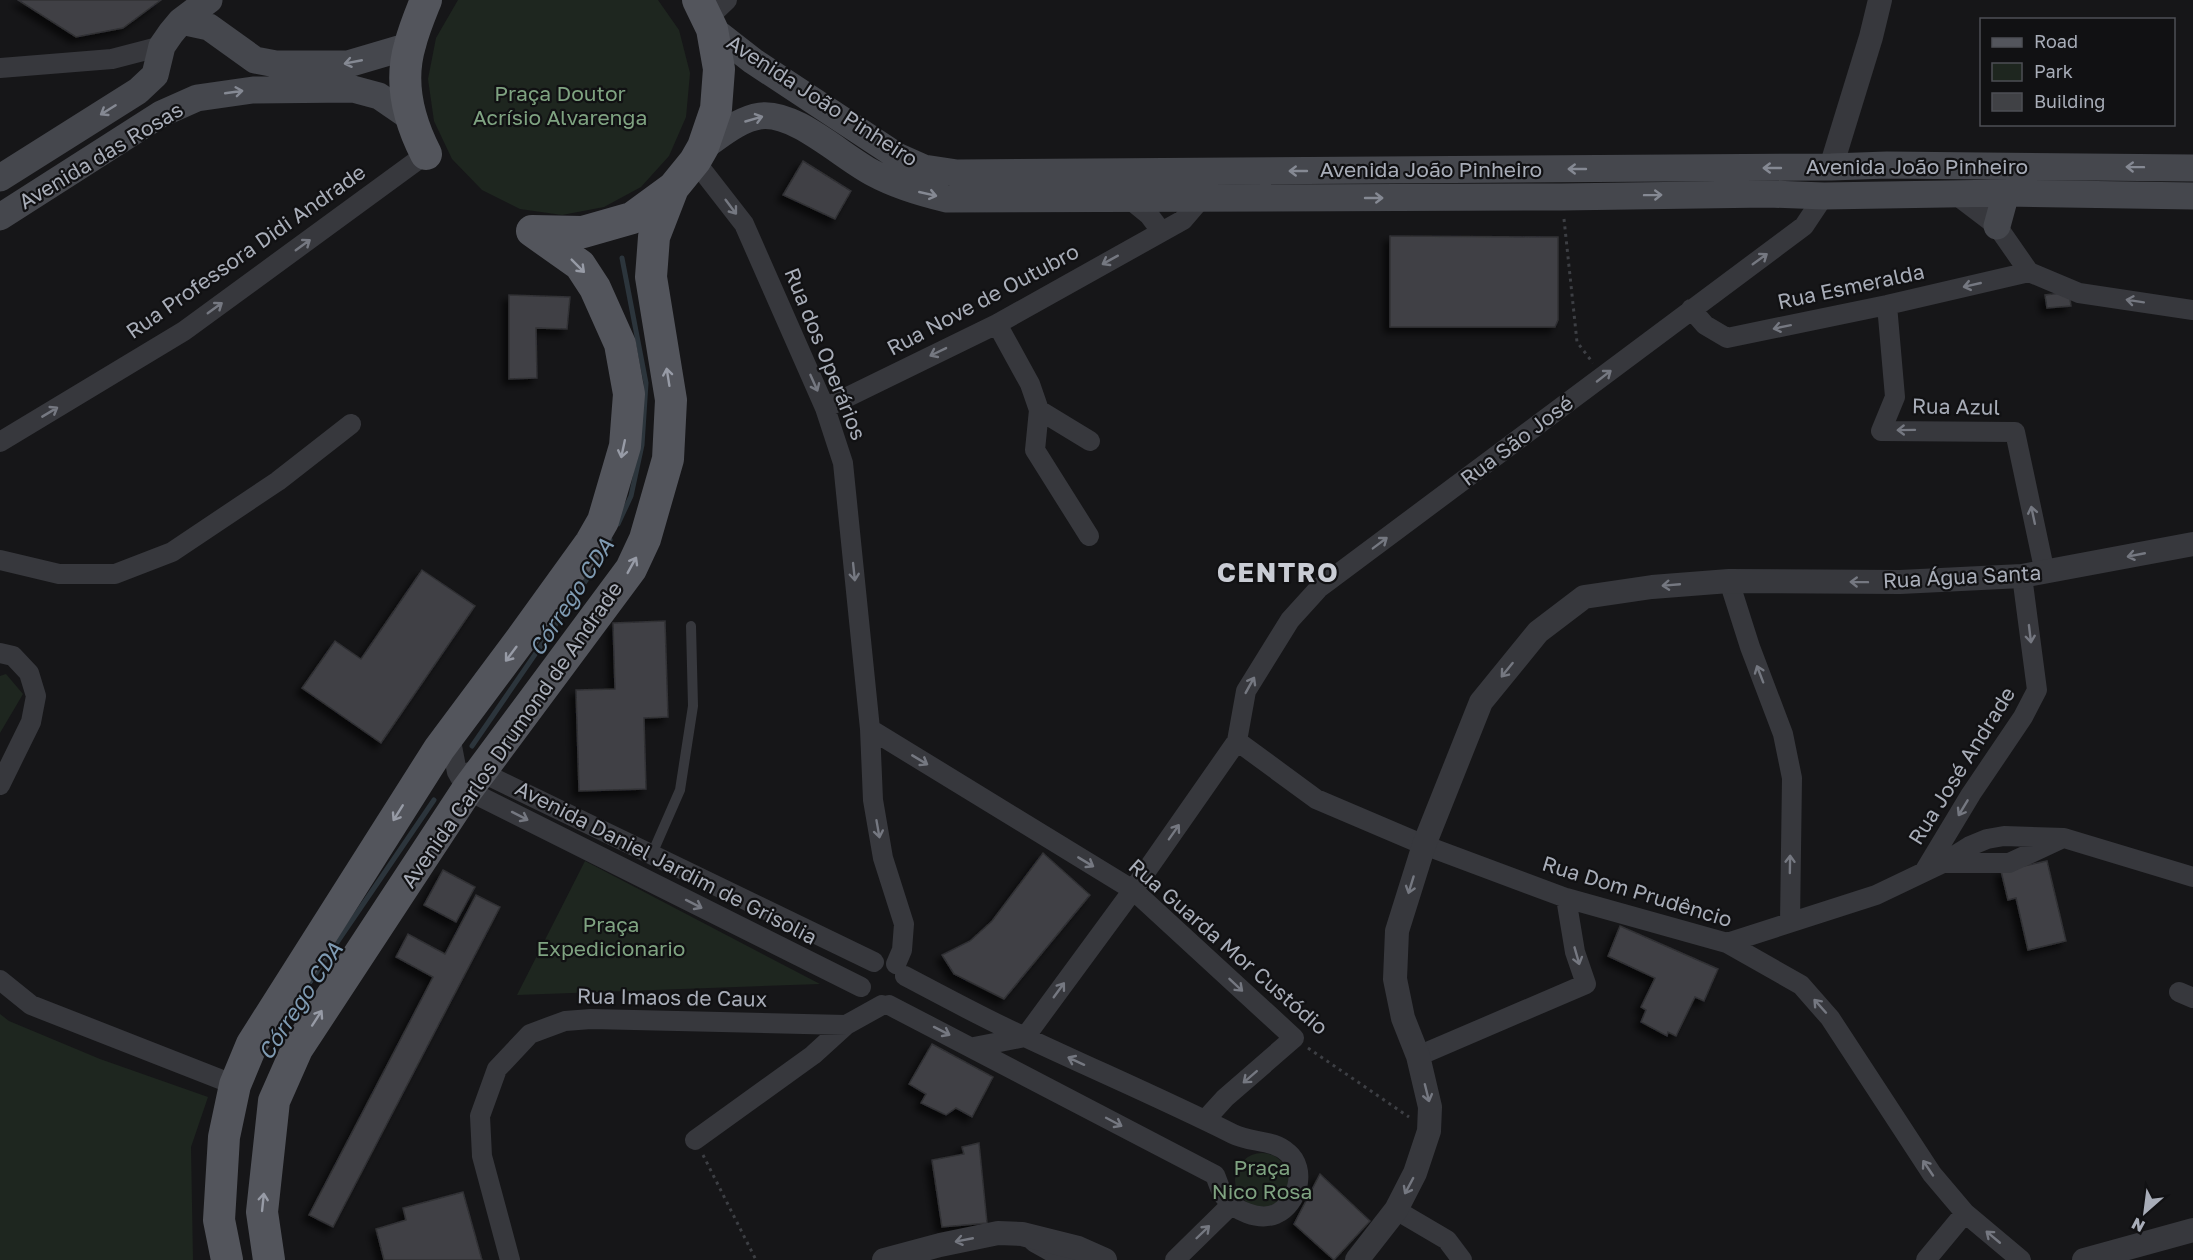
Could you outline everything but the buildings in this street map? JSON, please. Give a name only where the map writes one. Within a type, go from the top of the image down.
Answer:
[{"type":"main road","name":"Avenida das Rosas","points":[[0,178],[138,91],[181,21],[209,0]]},
{"type":"main road","points":[[426,0],[409,46],[405,79],[411,118],[426,154]]},
{"type":"main road","points":[[227,1260],[219,1220],[224,1137],[235,1084],[252,1044],[423,773],[591,542],[603,521],[625,446],[629,394],[620,344],[596,288],[580,265],[532,231],[583,232],[632,218],[673,188],[699,154],[716,109],[719,69],[711,12]]},
{"type":"main road","name":"Avenida João Pinheiro","points":[[711,12],[753,61],[897,156],[924,168],[957,173],[1887,165],[2193,168]]},
{"type":"main road","points":[[181,21],[209,27],[255,60],[276,64],[348,64],[409,46]]},
{"type":"main road","points":[[158,61],[197,98]]},
{"type":"main road","name":"Avenida das Rosas","points":[[0,217],[161,114],[197,98],[252,90],[353,89],[379,96],[411,118]]},
{"type":"main road","name":"Avenida João Pinheiro","points":[[699,154],[735,125],[760,116],[790,120],[872,173],[908,189],[947,199],[1768,194],[1824,196],[2007,193],[2193,196]]},
{"type":"main road","name":"Rua São José","points":[[1824,196],[1831,167]]},
{"type":"main road","name":"Avenida Carlos Drumond de Andrade","points":[[269,1260],[262,1212],[274,1101],[297,1049],[469,778],[631,569],[645,538],[668,459],[671,400],[651,277],[654,237],[673,188]]},
{"type":"main road","points":[[1997,226],[2007,193]]},
{"type":"street","points":[[1831,167],[1872,37],[1880,0]]},
{"type":"street","points":[[0,68],[112,59],[158,61]]},
{"type":"street","name":"Rua Professora Didi Andrade","points":[[0,442],[184,331],[426,154]]},
{"type":"street","name":"Rua dos Operários","points":[[699,154],[744,224],[825,408],[843,463],[870,729],[873,800],[883,858],[904,924],[901,970]]},
{"type":"street","points":[[1955,194],[1997,226],[2029,272],[2079,293],[2193,310]]},
{"type":"street","name":"Rua São José","points":[[1238,741],[1246,691],[1290,620],[1319,588],[1804,226],[1824,196]]},
{"type":"street","points":[[1127,197],[1149,215],[1161,231]]},
{"type":"street","name":"Rua Nove de Outubro","points":[[825,408],[997,324],[1183,219],[1201,199]]},
{"type":"street","name":"Rua Esmeralda","points":[[1691,309],[1705,325],[1727,338],[1887,305],[2029,272]]},
{"type":"street","name":"Rua Azul","points":[[1887,305],[1895,397],[1881,431],[2015,432],[2034,574]]},
{"type":"street","points":[[997,324],[1030,384],[1039,410],[1035,450],[1089,536]]},
{"type":"street","points":[[1039,410],[1090,441]]},
{"type":"street","points":[[0,560],[59,574],[115,574],[172,552],[278,481],[351,424]]},
{"type":"street","name":"Rua Água Santa","points":[[1357,1260],[1396,1210],[1415,1173],[1429,1131],[1430,1107],[1418,1056],[1403,1018],[1395,979],[1397,931],[1424,845],[1481,702],[1538,632],[1584,597],[1652,587],[1729,581],[1900,582],[2034,574],[2193,544]]},
{"type":"street","name":"Rua José Andrade","points":[[1924,872],[1971,794],[2023,717],[2037,690],[2034,574]]},
{"type":"street","points":[[1729,581],[1750,647],[1784,734],[1792,778],[1790,922]]},
{"type":"street","points":[[0,653],[13,656],[29,673],[36,696],[31,722],[0,785]]},
{"type":"street","name":"Rua Guarda Mor Custódio","points":[[870,729],[1133,890],[1294,1038]]},
{"type":"street","points":[[450,736],[469,778]]},
{"type":"street","points":[[974,1047],[1025,1037],[1133,890],[1238,741]]},
{"type":"street","name":"Rua Dom Prudêncio","points":[[1238,741],[1316,799],[1424,845],[1566,898],[1727,943],[1801,985],[1823,1010],[1932,1174],[1965,1213],[2021,1260]]},
{"type":"street","name":"Avenida Daniel Jardim de Grisolia","points":[[423,773],[469,778],[652,854],[874,962],[882,960],[1025,1037],[1205,1120]]},
{"type":"street","name":"Avenida Daniel Jardim de Grisolia","points":[[469,778],[862,991],[875,1004],[886,1005],[974,1047],[1215,1175],[1224,1196],[1232,1204]]},
{"type":"street","points":[[1727,943],[1876,894],[1943,863],[1970,846],[1987,839],[2004,836],[2064,838],[2193,877]]},
{"type":"street","points":[[2004,836],[1996,845],[1999,857],[2009,863]]},
{"type":"street","points":[[1943,863],[2009,863],[2064,838]]},
{"type":"street","points":[[1418,1056],[1586,984],[1575,952],[1566,898]]},
{"type":"street","points":[[846,1025],[862,991],[863,972],[874,962]]},
{"type":"street","points":[[695,1140],[813,1055],[846,1025],[896,1002],[904,990],[901,970]]},
{"type":"street","points":[[0,980],[31,1005],[235,1084]]},
{"type":"street","name":"Rua Imaos de Caux","points":[[510,1260],[482,1156],[480,1116],[497,1069],[530,1034],[565,1020],[591,1019],[846,1025]]},
{"type":"street","points":[[796,1024],[808,1037],[813,1055]]},
{"type":"street","points":[[1175,1260],[1232,1204],[1246,1213],[1264,1217],[1277,1214],[1295,1197],[1298,1182],[1297,1167],[1291,1155],[1280,1146],[1239,1137],[1205,1120],[1225,1098],[1294,1038]]},
{"type":"street","points":[[1396,1210],[1447,1240],[1462,1260]]},
{"type":"street","points":[[1926,1260],[1965,1213]]},
{"type":"street","points":[[2084,1260],[2193,1230]]},
{"type":"street","points":[[885,1260],[940,1245],[998,1233],[1022,1234],[1078,1248],[1105,1260]]},
{"type":"street","points":[[1022,1234],[1066,1260]]},
{"type":"lane","points":[[652,854],[680,790],[693,706],[691,626]]},
{"type":"path","points":[[1561,197],[1577,342],[1604,376]]},
{"type":"path","name":"Rua Guarda Mor Custódio","points":[[1294,1038],[1429,1131]]},
{"type":"path","points":[[695,1140],[756,1260]]},
{"type":"green space","name":"Praça Doutor Acrísio Alvarenga","points":[[458,0],[658,0],[679,30],[690,73],[686,117],[669,156],[641,187],[604,207],[562,215],[520,209],[482,190],[452,159],[434,121],[428,79],[436,38]]},
{"type":"green space","points":[[6,674],[23,694],[0,733],[0,676]]},
{"type":"green space","name":"Praça Expedicionario","points":[[585,861],[820,984],[517,995]]},
{"type":"green space","points":[[0,1014],[9,1021],[100,1059],[208,1097],[191,1147],[193,1260],[0,1260]]},
{"type":"green space","name":"Praça Nico Rosa","points":[[1262,1153],[1272,1155],[1281,1161],[1287,1170],[1289,1180],[1287,1190],[1281,1199],[1272,1205],[1262,1207],[1252,1205],[1243,1199],[1237,1190],[1235,1180],[1237,1170],[1243,1161],[1252,1155]]},
{"type":"waterway","name":"Córrego CDA","points":[[618,524],[631,496],[642,445],[646,383],[622,258]]},
{"type":"waterway","name":"Córrego CDA","points":[[472,746],[600,560],[610,540]]},
{"type":"waterway","name":"Córrego CDA","points":[[308,985],[434,800]]},
{"type":"district","name":"CENTRO","points":[[1278,573]]}]
